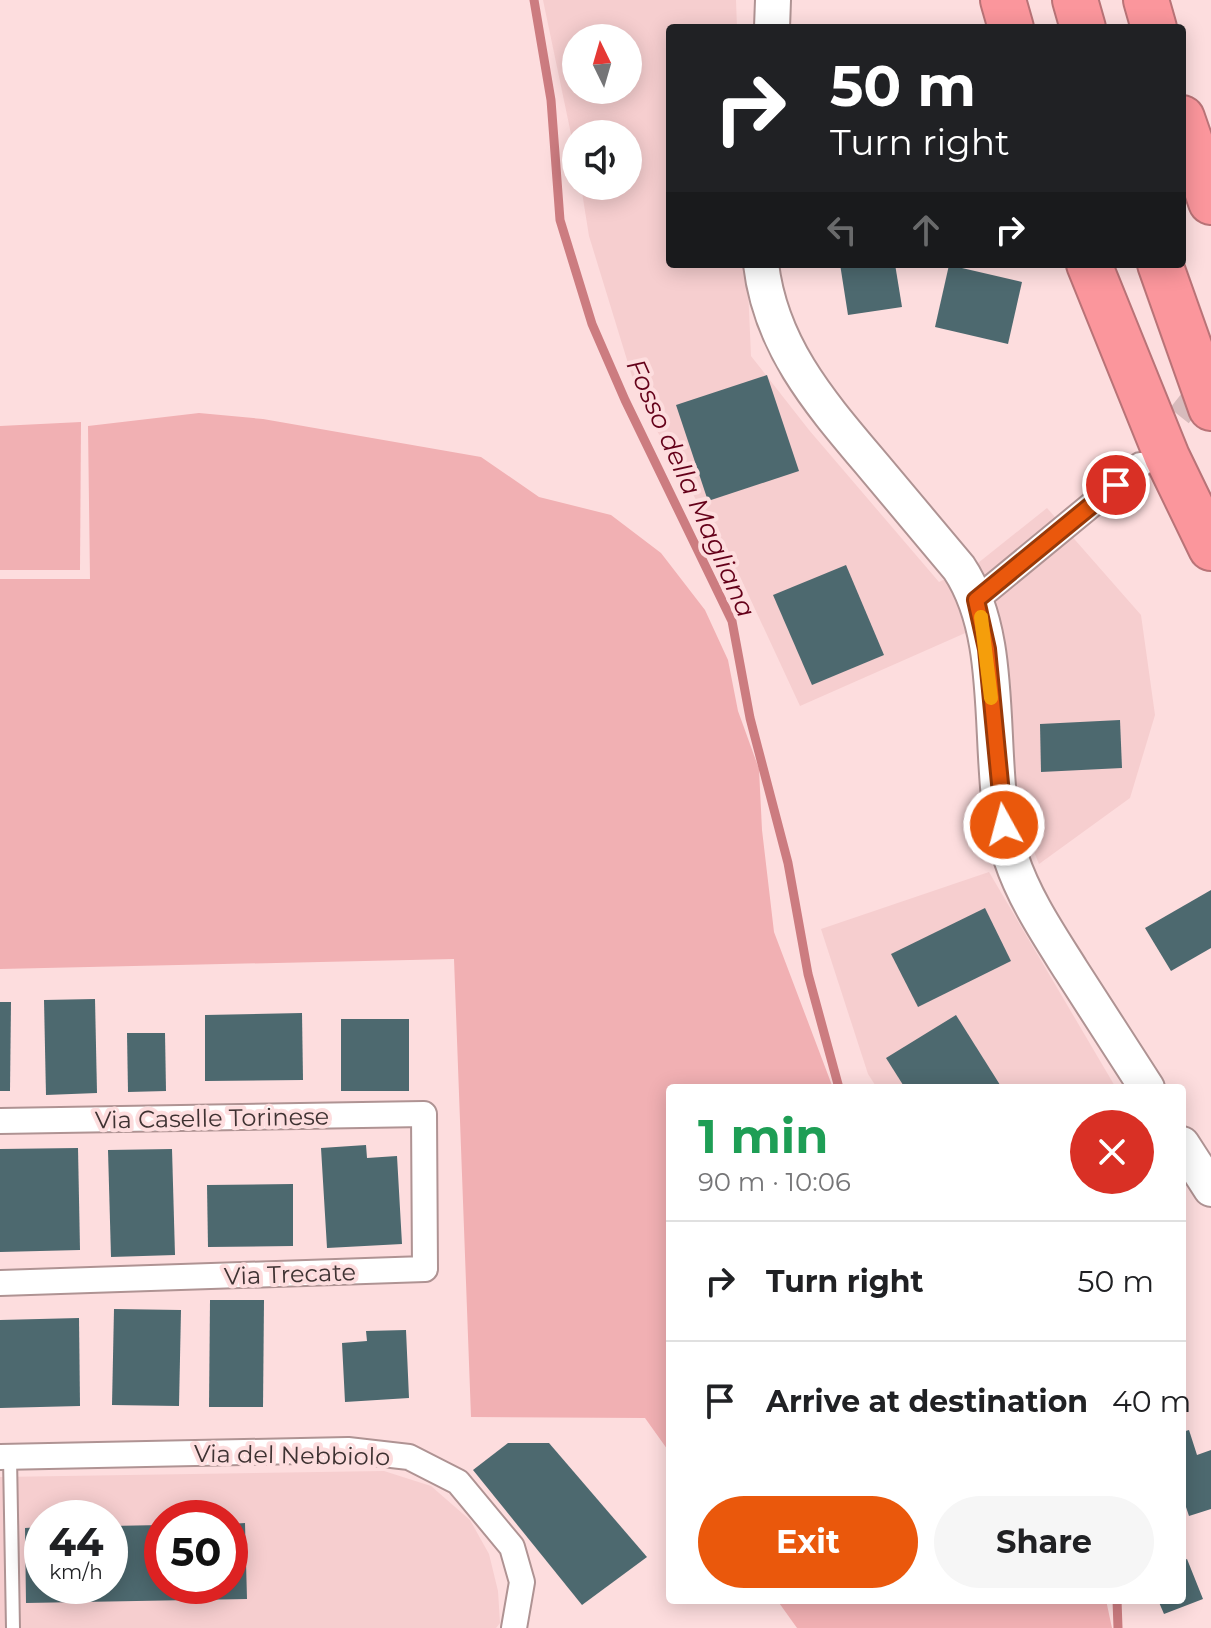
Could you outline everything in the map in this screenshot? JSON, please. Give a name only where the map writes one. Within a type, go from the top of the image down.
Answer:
[{"type":"highway","points":[[1003,0],[1010,24]]},
{"type":"highway","points":[[1075,0],[1082,24]]},
{"type":"highway","points":[[1146,0],[1153,24]]},
{"type":"highway","points":[[1186,130],[1211,202]]},
{"type":"highway","points":[[1091,268],[1167,457],[1211,548]]},
{"type":"highway","points":[[1161,268],[1211,408]]},
{"type":"main road","points":[[772,24],[773,0]]},
{"type":"main road","points":[[762,268],[772,316],[792,360],[823,406],[959,568],[976,600],[986,639],[1001,807],[1011,860],[1047,932],[1144,1084]]},
{"type":"main road","points":[[1186,1150],[1211,1189]]},
{"type":"street","points":[[976,600],[1140,465]]},
{"type":"street","name":"Via Caselle Torinese","points":[[0,1121],[424,1114]]},
{"type":"street","name":"Via Trecate","points":[[0,1283],[425,1269],[424,1114]]},
{"type":"street","name":"Via del Nebbiolo","points":[[5,1457],[348,1450],[409,1457],[458,1482],[512,1547],[522,1582],[514,1628]]},
{"type":"lane","points":[[5,1457],[13,1628]]},
{"type":"shaded area","points":[[543,0],[736,0],[737,24],[666,24],[666,268],[747,268],[751,356],[809,430],[939,582],[978,563],[1047,508],[1141,615],[1155,715],[1130,798],[1039,864],[1017,809],[997,619],[800,706],[742,581],[639,399],[589,236],[583,200],[642,200],[642,120],[568,120],[565,104],[642,104],[642,24],[562,24],[562,91]]},
{"type":"shaded area","points":[[199,413],[263,419],[481,457],[539,497],[611,515],[661,553],[705,610],[728,660],[738,711],[759,769],[762,830],[774,932],[831,1084],[666,1084],[666,1447],[645,1418],[471,1417],[454,959],[0,969],[0,579],[90,579],[88,426]]},
{"type":"shaded area","points":[[81,422],[80,570],[0,570],[0,426]]},
{"type":"shaded area","points":[[989,872],[1114,1084],[874,1084],[868,1074],[821,929]]},
{"type":"shaded area","points":[[384,1471],[431,1486],[470,1520],[489,1554],[498,1591],[500,1623],[496,1628],[0,1628],[0,1477]]},
{"type":"shaded area","points":[[780,1604],[1107,1604],[1112,1628],[797,1628]]},
{"type":"building","points":[[841,268],[896,268],[902,307],[848,315]]},
{"type":"building","points":[[948,268],[962,268],[1022,282],[1008,344],[935,327]]},
{"type":"building","points":[[767,375],[799,471],[708,501],[676,405]]},
{"type":"building","points":[[846,565],[884,655],[812,685],[773,595]]},
{"type":"building","points":[[1120,720],[1122,768],[1041,772],[1040,724]]},
{"type":"building","points":[[1211,890],[1211,948],[1171,971],[1145,928]]},
{"type":"building","points":[[985,908],[1011,961],[918,1007],[891,954]]},
{"type":"building","points":[[95,999],[97,1093],[46,1095],[44,1000]]},
{"type":"building","points":[[0,1002],[11,1002],[10,1091],[0,1091]]},
{"type":"building","points":[[302,1013],[303,1080],[205,1081],[205,1015]]},
{"type":"building","points":[[956,1015],[999,1084],[902,1084],[886,1058]]},
{"type":"building","points":[[341,1019],[409,1019],[409,1091],[341,1091]]},
{"type":"building","points":[[127,1033],[165,1033],[166,1091],[128,1092]]},
{"type":"building","points":[[366,1145],[367,1158],[397,1156],[402,1244],[327,1248],[321,1148]]},
{"type":"building","points":[[78,1148],[80,1250],[0,1252],[0,1149]]},
{"type":"building","points":[[172,1149],[175,1255],[111,1257],[108,1150]]},
{"type":"building","points":[[293,1184],[293,1246],[208,1247],[207,1185]]},
{"type":"building","points":[[210,1300],[264,1300],[263,1407],[209,1407]]},
{"type":"building","points":[[114,1309],[181,1310],[179,1406],[112,1405]]},
{"type":"building","points":[[79,1318],[80,1406],[0,1408],[0,1320]]},
{"type":"building","points":[[406,1330],[409,1398],[345,1402],[342,1343],[367,1341],[366,1331]]},
{"type":"building","points":[[1189,1430],[1197,1455],[1211,1450],[1211,1509],[1189,1516],[1186,1507],[1186,1431]]},
{"type":"building","points":[[508,1443],[549,1443],[647,1557],[582,1605],[473,1470]]},
{"type":"building","points":[[144,1525],[144,1601],[128,1601],[128,1526]]},
{"type":"building","points":[[1186,1559],[1203,1599],[1164,1614],[1160,1604],[1186,1604]]},
{"type":"waterway","name":"Fosso della Magliana","points":[[534,0],[551,100],[560,220],[592,324],[625,400],[732,621],[750,718],[788,863],[808,974],[838,1084]]},
{"type":"waterway","name":"Fosso della Magliana","points":[[1117,1604],[1118,1628]]},
{"type":"tunnel","points":[[1157,444],[1206,382]]},
{"type":"slow traffic","points":[[981,617],[991,698]]},
{"type":"route","points":[[1004,825],[987,649],[976,600],[1116,485]]}]
